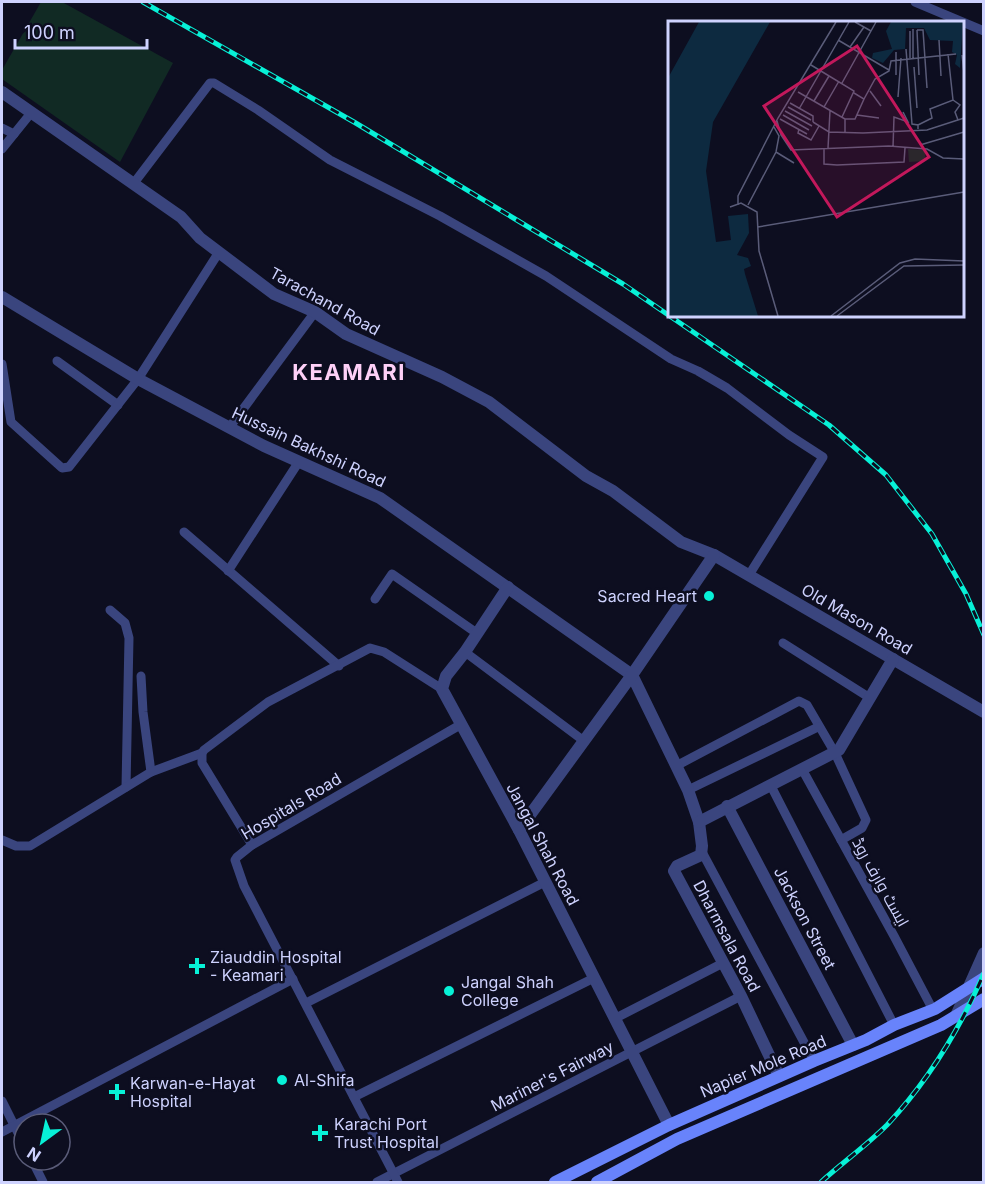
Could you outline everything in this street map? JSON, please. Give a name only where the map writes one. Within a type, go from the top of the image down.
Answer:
[{"type":"main road","name":"Napier Mole Road","points":[[555,1182],[669,1125],[866,1040],[894,1025],[933,1010],[984,978]]},
{"type":"main road","name":"Napier Mole Road","points":[[597,1182],[677,1139],[930,1030],[984,999]]},
{"type":"street","points":[[915,2],[960,21]]},
{"type":"street","points":[[964,23],[984,31]]},
{"type":"street","points":[[134,183],[210,83],[214,83],[258,110],[330,160],[440,216],[546,276],[664,355],[698,370],[727,388],[823,458],[749,575]]},
{"type":"street","name":"Tarachand Road","points":[[2,93],[134,183],[181,218],[200,238],[274,294],[315,312],[346,334],[442,377],[489,402],[585,476],[613,491],[681,542],[714,555]]},
{"type":"street","points":[[2,149],[31,113]]},
{"type":"street","points":[[2,128],[14,134]]},
{"type":"street","points":[[2,364],[11,422],[62,468],[69,467],[138,379],[219,252]]},
{"type":"street","name":"Hussain Bakhshi Road","points":[[2,297],[138,379],[230,428],[298,463],[380,498],[632,675]]},
{"type":"street","points":[[230,428],[315,312]]},
{"type":"street","points":[[57,361],[118,405]]},
{"type":"street","points":[[228,571],[298,463]]},
{"type":"street","points":[[184,532],[339,666]]},
{"type":"street","points":[[519,830],[632,675],[714,555]]},
{"type":"street","name":"Old Mason Road","points":[[714,555],[984,712]]},
{"type":"street","points":[[375,599],[392,574],[478,634]]},
{"type":"street","points":[[2,840],[16,846],[30,846],[151,772],[202,753],[268,702],[370,648],[377,648],[442,689],[446,676],[478,634],[508,587]]},
{"type":"street","points":[[110,610],[125,623],[129,638],[126,787]]},
{"type":"street","points":[[783,644],[870,698]]},
{"type":"street","points":[[465,652],[584,741]]},
{"type":"street","points":[[699,822],[839,750],[893,659]]},
{"type":"street","points":[[632,675],[688,790],[699,822],[702,852],[814,1061]]},
{"type":"street","points":[[141,676],[142,703],[151,772]]},
{"type":"street","name":"Jangal Shah Road","points":[[442,689],[519,830],[669,1125]]},
{"type":"street","points":[[676,766],[799,701],[807,705],[835,753],[866,820],[862,828],[841,840]]},
{"type":"street","name":"Hospitals Road","points":[[396,1178],[244,886],[235,864],[237,857],[252,845],[460,725]]},
{"type":"street","points":[[688,790],[818,727]]},
{"type":"street","points":[[202,753],[202,763],[252,845]]},
{"type":"street","name":"ایسٹ وارف روڈ","points":[[802,769],[933,1010]]},
{"type":"street","points":[[771,786],[894,1025]]},
{"type":"street","name":"Jackson Street","points":[[727,806],[853,1045]]},
{"type":"street","name":"Dharmsala Road","points":[[702,852],[697,858],[677,866],[674,871],[741,996],[779,1076]]},
{"type":"street","points":[[306,1003],[545,882]]},
{"type":"street","points":[[956,1016],[984,953]]},
{"type":"street","points":[[614,1018],[723,963]]},
{"type":"street","points":[[354,1098],[594,978]]},
{"type":"street","points":[[39,1112],[293,979]]},
{"type":"street","name":"Mariner's Fairway","points":[[377,1182],[396,1178],[741,996]]},
{"type":"street","points":[[2,1101],[12,1121]]},
{"type":"green space","points":[[41,2],[62,2],[173,63],[120,162],[2,79],[2,70]]},
{"type":"railway","points":[[143,2],[354,122],[623,284],[668,315]]},
{"type":"railway","points":[[670,316],[829,425],[886,475],[932,534],[966,594],[984,635]]},
{"type":"railway","points":[[821,1182],[887,1125],[916,1091],[954,1034],[984,973]]},
{"type":"place","name":"Sacred Heart","points":[[709,596]]},
{"type":"place","name":"Ziauddin Hospital - Keamari","points":[[197,966]]},
{"type":"place","name":"Jangal Shah College","points":[[449,991]]},
{"type":"place","name":"Al-Shifa","points":[[282,1080]]},
{"type":"place","name":"Karwan-e-Hayat Hospital","points":[[117,1092]]},
{"type":"place","name":"Karachi Port Trust Hospital","points":[[320,1133]]},
{"type":"district","name":"KEAMARI","points":[[349,372]]}]
